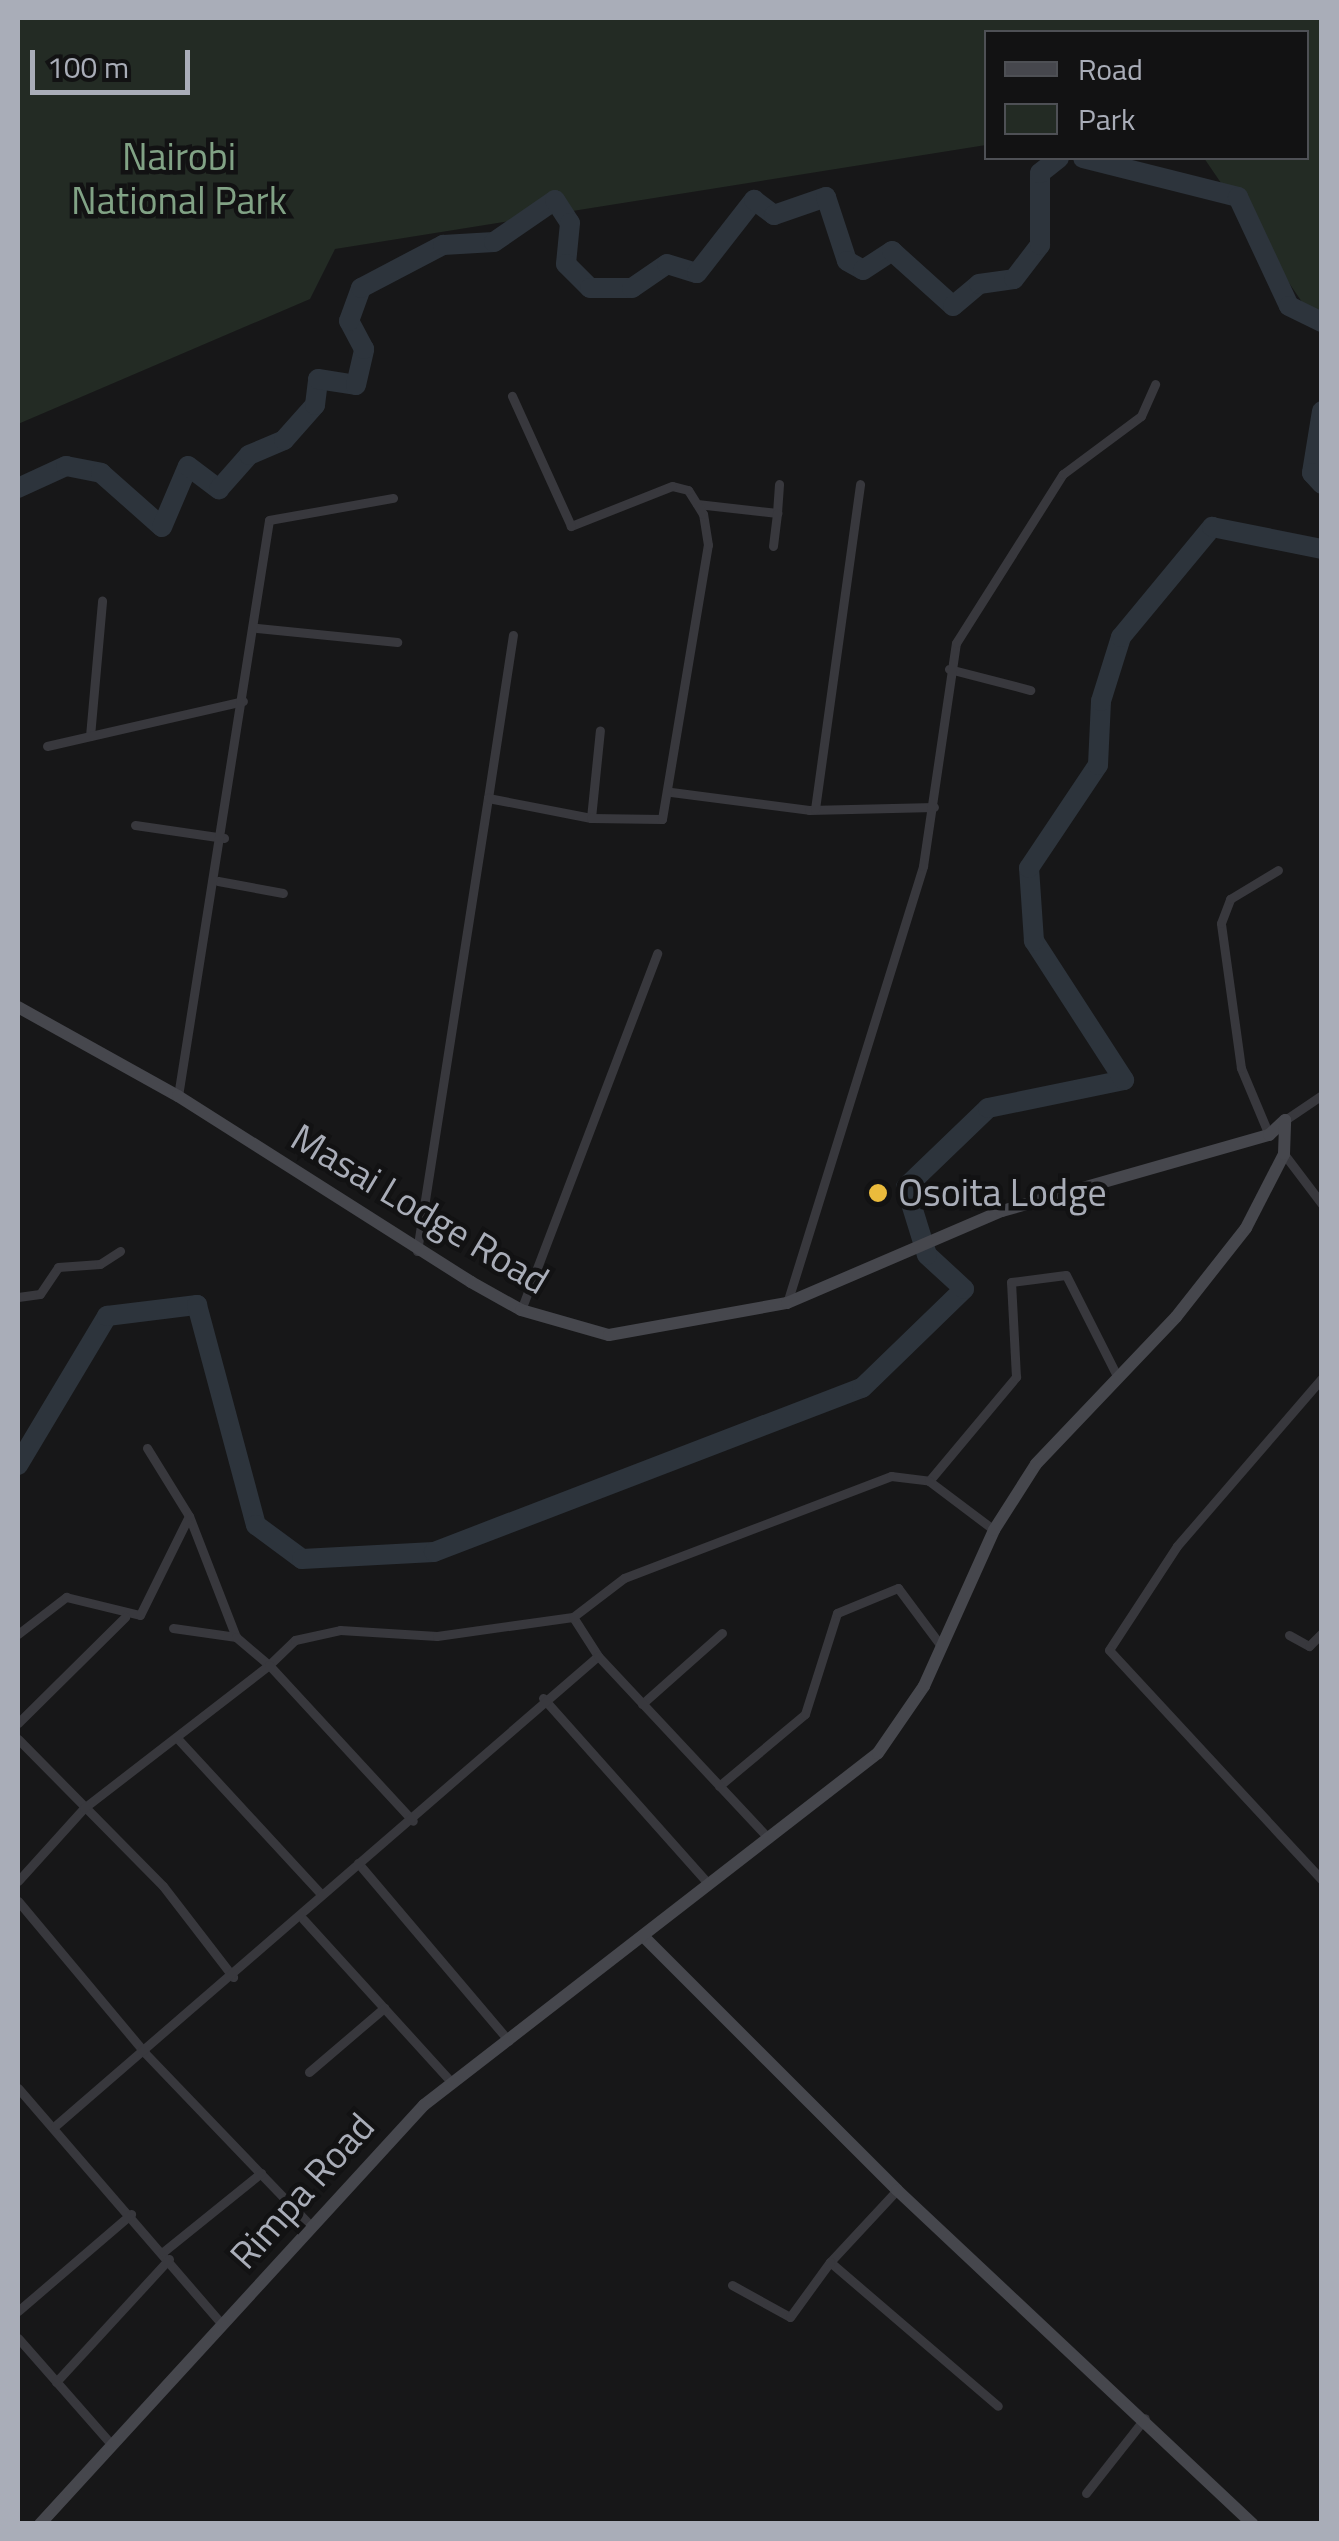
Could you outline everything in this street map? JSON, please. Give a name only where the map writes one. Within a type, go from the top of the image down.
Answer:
[{"type":"street","points":[[787,1302],[905,932],[934,808],[949,669],[956,643],[1063,474],[1141,416],[1155,384]]},
{"type":"street","points":[[512,396],[572,526],[672,486],[696,504],[776,513]]},
{"type":"street","points":[[773,546],[779,484]]},
{"type":"street","points":[[815,810],[860,484]]},
{"type":"street","points":[[178,1096],[218,881],[275,512],[393,498]]},
{"type":"street","points":[[488,798],[591,818],[657,825],[671,792],[708,544],[696,504]]},
{"type":"street","points":[[90,736],[102,601]]},
{"type":"street","points":[[257,628],[398,642]]},
{"type":"street","points":[[417,1251],[513,634]]},
{"type":"street","points":[[949,669],[1030,690]]},
{"type":"street","points":[[47,746],[243,702]]},
{"type":"street","points":[[591,818],[600,730]]},
{"type":"street","points":[[671,792],[815,810],[934,808]]},
{"type":"street","points":[[135,825],[224,838]]},
{"type":"street","points":[[1270,1135],[1241,1068],[1221,923],[1230,899],[1278,870]]},
{"type":"street","points":[[218,881],[284,893]]},
{"type":"street","points":[[521,1310],[657,953]]},
{"type":"street","name":"Masai Lodge Road","points":[[18,1007],[178,1096],[417,1251],[521,1310],[608,1335],[787,1302],[1002,1210],[1270,1135],[1322,1096]]},
{"type":"street","points":[[1285,1120],[1284,1154],[1322,1204]]},
{"type":"street","name":"Rimpa Road","points":[[40,2524],[310,2226],[452,2084],[878,1753],[941,1646],[994,1530],[1078,1410],[1218,1270],[1284,1154]]},
{"type":"street","points":[[18,1297],[40,1294],[58,1267],[100,1264],[120,1252]]},
{"type":"street","points":[[929,1481],[1016,1377],[1011,1282],[1066,1275],[1116,1374]]},
{"type":"street","points":[[1322,1378],[1177,1546],[1109,1650],[1116,1662],[1322,1880]]},
{"type":"street","points":[[147,1448],[189,1516],[236,1638],[269,1665],[412,1821]]},
{"type":"street","points":[[18,1882],[84,1808],[178,1738],[295,1640],[340,1630],[437,1636],[573,1617],[624,1578],[891,1476],[929,1481],[994,1530]]},
{"type":"street","points":[[18,1723],[126,1617],[140,1615],[189,1516]]},
{"type":"street","points":[[719,1786],[805,1714],[822,1682],[837,1612],[898,1588],[941,1646]]},
{"type":"street","points":[[18,1634],[66,1598],[95,1599],[126,1617]]},
{"type":"street","points":[[573,1617],[598,1656],[769,1840]]},
{"type":"street","points":[[172,1628],[236,1638]]},
{"type":"street","points":[[642,1704],[722,1633]]},
{"type":"street","points":[[1290,1635],[1310,1646],[1322,1633]]},
{"type":"street","points":[[55,2126],[303,1918],[321,1894],[412,1821],[543,1698],[598,1656]]},
{"type":"street","points":[[543,1698],[709,1884]]},
{"type":"street","points":[[178,1738],[321,1894]]},
{"type":"street","points":[[18,1739],[163,1886],[233,1977]]},
{"type":"street","points":[[358,1863],[508,2040]]},
{"type":"street","points":[[18,1901],[145,2054],[310,2226]]},
{"type":"street","points":[[303,1918],[452,2084]]},
{"type":"street","points":[[644,1936],[897,2190],[1146,2418],[1253,2524]]},
{"type":"street","points":[[309,2072],[384,2008]]},
{"type":"street","points":[[18,2088],[55,2126],[222,2324]]},
{"type":"street","points":[[56,2382],[166,2255],[261,2174]]},
{"type":"street","points":[[732,2285],[790,2317],[830,2262],[897,2190]]},
{"type":"street","points":[[18,2311],[131,2214]]},
{"type":"street","points":[[830,2262],[998,2406]]},
{"type":"street","points":[[18,2338],[112,2445]]},
{"type":"street","points":[[1086,2493],[1146,2418]]},
{"type":"green space","name":"Nairobi National Park","points":[[18,18],[1321,18],[1321,330],[1205,160],[1309,160],[1309,30],[984,30],[984,145],[335,249],[310,299],[18,424]]},
{"type":"waterway","points":[[18,488],[66,466],[101,473],[162,527],[188,466],[219,489],[249,455],[284,440],[315,405],[318,379],[356,385],[364,349],[349,321],[361,288],[443,245],[494,242],[555,200],[570,223],[566,264],[590,288],[632,288],[667,264],[697,273],[754,200],[774,215],[826,197],[847,261],[863,270],[892,251],[953,306],[979,284],[1014,279],[1040,245],[1040,173],[1056,160]]},
{"type":"waterway","points":[[1091,160],[1238,197],[1289,306],[1322,322]]},
{"type":"waterway","points":[[1322,411],[1312,473],[1322,484]]},
{"type":"waterway","points":[[18,1465],[107,1316],[197,1305],[256,1525],[302,1559],[434,1552],[862,1388],[964,1289],[927,1255],[906,1187],[988,1108],[1124,1080],[1034,941],[1029,868],[1098,765],[1101,701],[1121,637],[1212,527],[1322,549]]},
{"type":"place","name":"Osoita Lodge","points":[[878,1193]]}]
